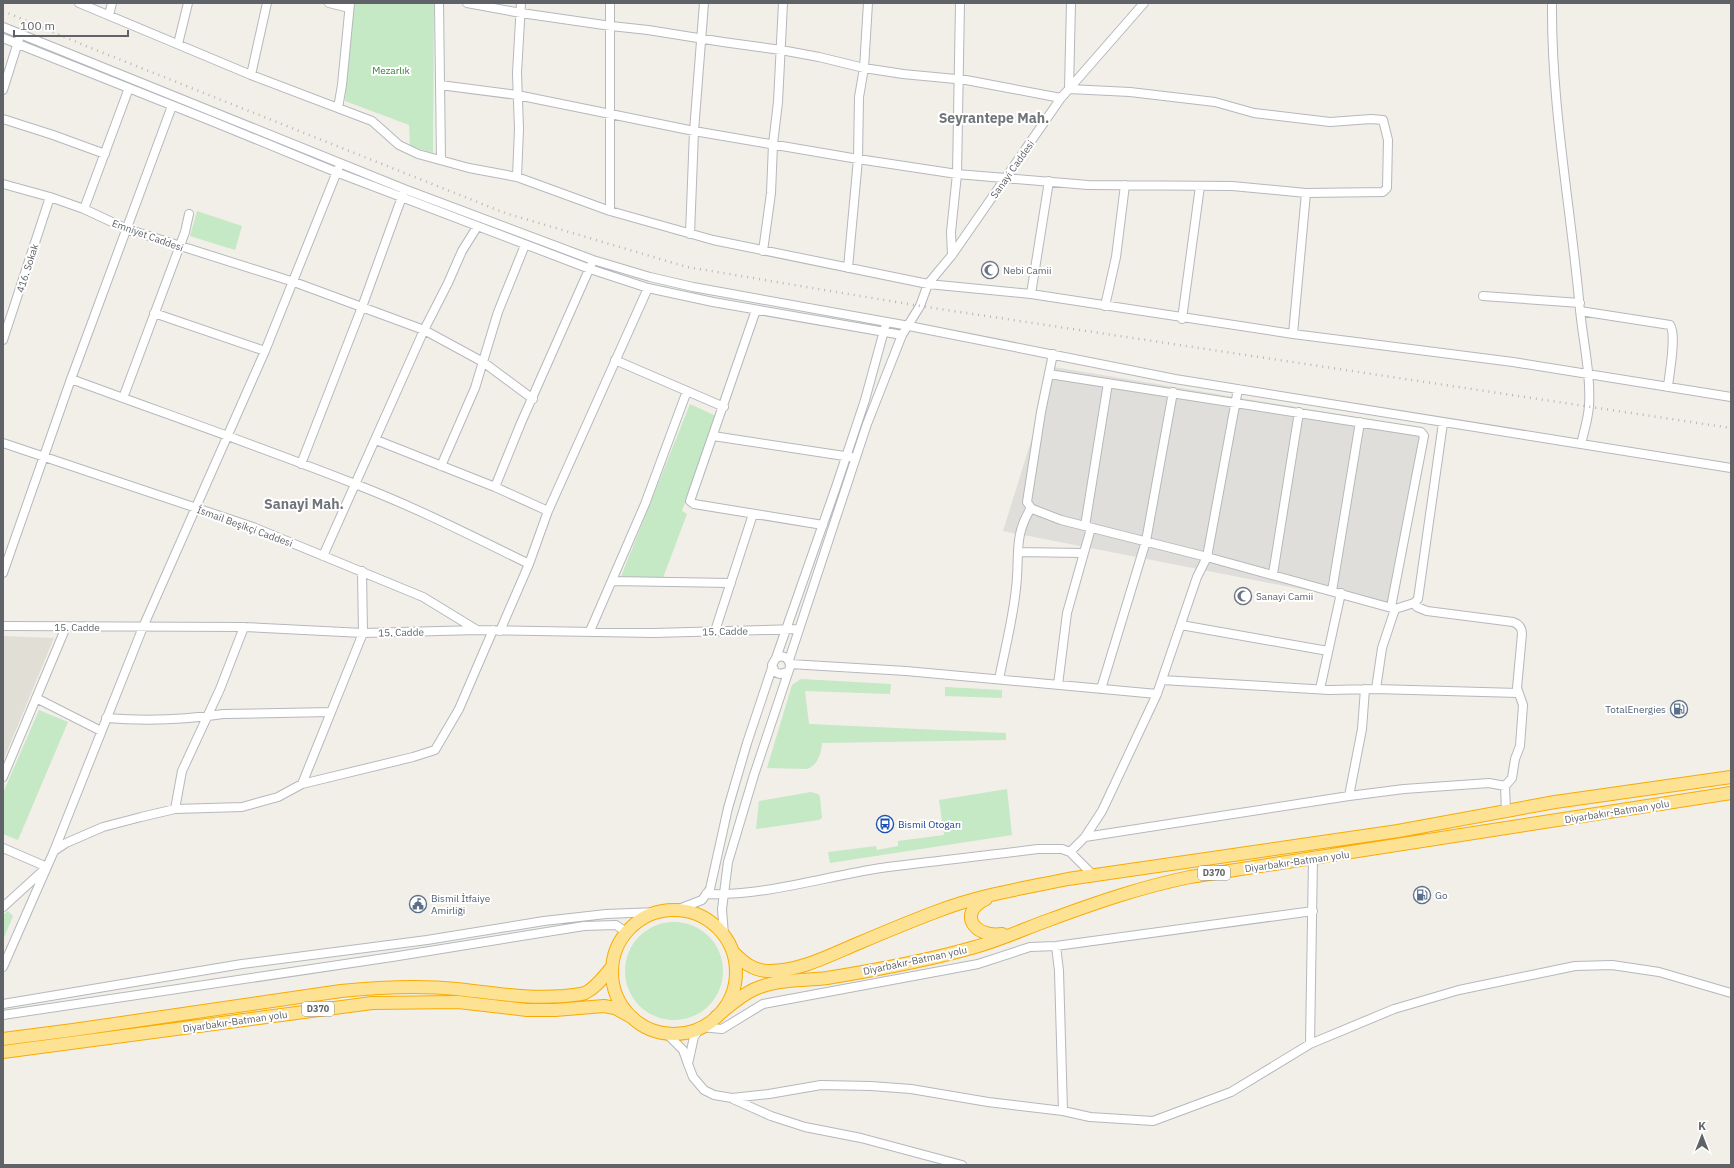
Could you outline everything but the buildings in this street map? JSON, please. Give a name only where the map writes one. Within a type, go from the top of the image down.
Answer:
[{"type":"highway","name":"Diyarbakır-Batman yolu","points":[[733,952],[742,961],[753,968],[767,971],[802,966],[940,910],[997,895],[1094,876],[1398,831],[1554,802],[1731,777]]},
{"type":"highway","name":"Diyarbakır-Batman yolu","points":[[716,1017],[741,997],[756,988],[780,982],[826,978],[918,961],[975,947],[1121,894],[1190,876],[1731,793]]},
{"type":"highway","points":[[997,895],[978,903],[973,908],[971,915],[972,923],[977,930],[984,934],[993,935],[1020,931]]},
{"type":"highway","points":[[676,910],[695,913],[712,922],[724,935],[733,952],[736,969],[734,987],[728,1003],[716,1017],[702,1027],[684,1033],[666,1033],[649,1029],[633,1018],[620,1004],[613,986],[612,967],[616,949],[626,932],[640,920],[657,912],[676,910]]},
{"type":"highway","name":"Diyarbakır-Batman yolu","points":[[3,1039],[377,987],[402,986],[456,989],[516,996],[553,997],[572,995],[585,993],[593,988],[612,967]]},
{"type":"highway","name":"Diyarbakır-Batman yolu","points":[[3,1052],[372,1003],[430,1001],[458,1002],[527,1010],[555,1010],[604,1006],[615,1008],[633,1018]]},
{"type":"street","points":[[79,3],[251,75],[372,121],[399,145],[418,154],[469,168],[517,177],[610,211],[690,234],[763,251],[928,284],[1031,294],[1293,334],[1513,362],[1731,397]]},
{"type":"street","points":[[109,15],[112,3]]},
{"type":"street","points":[[178,44],[188,3]]},
{"type":"street","points":[[251,75],[267,3]]},
{"type":"street","points":[[329,3],[349,6],[342,85],[338,108]]},
{"type":"street","points":[[439,3],[441,160]]},
{"type":"street","points":[[467,3],[521,13],[781,50],[819,57],[864,68],[1018,89],[1061,98]]},
{"type":"street","points":[[517,177],[519,129],[517,95],[521,3]]},
{"type":"street","points":[[610,3],[610,211]]},
{"type":"street","points":[[690,234],[694,131],[704,3]]},
{"type":"street","points":[[763,251],[771,193],[773,144],[778,102],[783,3]]},
{"type":"street","points":[[848,268],[858,159],[859,97],[864,68],[868,3]]},
{"type":"street","points":[[952,254],[951,232],[957,174],[960,3]]},
{"type":"street","points":[[440,85],[517,95],[694,131],[957,174],[1088,185],[1232,186],[1306,193],[1383,192],[1387,188],[1388,140],[1383,120],[1371,119],[1330,122],[1254,113],[1215,102],[1130,92],[1068,89],[1071,3]]},
{"type":"street","name":"Sanayi Caddesi","points":[[724,935],[722,909],[728,862],[789,666],[799,629],[856,458],[902,335],[909,326],[920,306],[928,284],[952,254],[1061,98],[1144,3]]},
{"type":"street","points":[[1552,3],[1552,43],[1558,112],[1577,266],[1588,375],[1589,406],[1581,444]]},
{"type":"street","points":[[3,27],[404,189],[593,260],[693,288],[909,326],[1176,380],[1731,468]]},
{"type":"street","points":[[3,90],[17,43],[21,35]]},
{"type":"street","points":[[3,38],[402,198],[590,269],[648,288],[756,310],[902,335]]},
{"type":"street","points":[[84,209],[129,88]]},
{"type":"street","points":[[3,573],[71,379],[172,106]]},
{"type":"street","points":[[3,119],[105,154]]},
{"type":"street","points":[[3,967],[54,851],[143,627],[294,282],[340,163]]},
{"type":"street","points":[[1031,294],[1049,181]]},
{"type":"street","name":"Emniyet Caddesi","points":[[3,184],[50,197],[84,209],[127,229],[294,282],[424,330],[483,362],[533,399]]},
{"type":"street","points":[[1105,306],[1116,257],[1125,185]]},
{"type":"street","points":[[1182,318],[1200,186]]},
{"type":"street","points":[[301,464],[362,307],[404,189]]},
{"type":"street","points":[[1293,334],[1306,193]]},
{"type":"street","name":"416. Sokak","points":[[3,340],[50,197]]},
{"type":"street","points":[[123,398],[179,246],[189,214]]},
{"type":"street","points":[[323,556],[424,330],[448,283],[462,250],[477,227]]},
{"type":"street","points":[[441,466],[472,395],[498,312],[525,245]]},
{"type":"street","points":[[495,487],[521,423],[533,399],[593,260]]},
{"type":"street","points":[[54,851],[103,827],[175,809],[242,807],[278,796],[302,784],[413,757],[435,750],[459,709],[529,564],[548,511],[648,288]]},
{"type":"street","points":[[1484,296],[1580,307],[1670,325],[1673,329],[1673,340],[1668,387]]},
{"type":"street","points":[[756,310],[724,407],[690,502],[694,504],[823,525]]},
{"type":"street","points":[[154,313],[265,351]]},
{"type":"street","points":[[676,910],[702,900],[710,889],[728,808],[747,743],[773,662],[776,658],[823,525],[865,400],[887,322]]},
{"type":"street","points":[[1053,354],[1041,412],[1027,502],[1031,508],[1061,520],[1208,556],[1393,608],[1414,603],[1418,598],[1443,422]]},
{"type":"street","points":[[615,360],[724,407]]},
{"type":"street","points":[[1049,374],[1420,431],[1424,436],[1393,608],[1382,648],[1376,689]]},
{"type":"street","points":[[71,379],[227,435],[356,484],[444,522],[529,564]]},
{"type":"street","points":[[1058,685],[1067,612],[1083,553],[1088,527],[1108,382]]},
{"type":"street","points":[[1070,852],[1085,837],[1102,811],[1157,694],[1197,577],[1208,556],[1238,389]]},
{"type":"street","points":[[590,632],[644,504],[688,392]]},
{"type":"street","points":[[1101,689],[1146,541],[1173,392]]},
{"type":"street","points":[[1273,574],[1299,412]]},
{"type":"street","points":[[1332,591],[1360,422]]},
{"type":"street","points":[[714,436],[856,458]]},
{"type":"street","points":[[376,440],[495,487],[548,511]]},
{"type":"street","name":"İsmail Beşikçi Caddesi","points":[[3,443],[253,527],[423,597],[478,630]]},
{"type":"street","points":[[999,679],[1014,601],[1020,529],[1031,508]]},
{"type":"street","points":[[716,631],[753,514]]},
{"type":"street","points":[[1018,552],[1083,553]]},
{"type":"street","points":[[302,784],[363,633],[362,571]]},
{"type":"street","points":[[612,581],[731,583]]},
{"type":"street","points":[[1320,689],[1341,593]]},
{"type":"street","points":[[1414,603],[1417,607],[1427,611],[1513,622],[1518,624],[1522,629],[1518,693],[1523,705],[1520,746],[1515,759],[1512,778],[1505,786],[1506,811]]},
{"type":"street","points":[[1181,624],[1328,651]]},
{"type":"street","name":"15. Cadde","points":[[3,626],[244,627],[363,633],[478,630],[652,633],[799,629]]},
{"type":"street","points":[[3,777],[66,626]]},
{"type":"street","points":[[175,809],[182,771],[220,689],[244,627]]},
{"type":"street","points":[[776,658],[781,656],[789,666],[906,671],[1157,694]]},
{"type":"street","points":[[772,668],[777,674],[782,674],[789,666]]},
{"type":"street","points":[[1162,680],[1320,689],[1518,693]]},
{"type":"street","points":[[1349,796],[1362,729],[1365,689]]},
{"type":"street","points":[[36,698],[101,731]]},
{"type":"street","points":[[106,718],[138,721],[223,714],[331,712]]},
{"type":"street","points":[[1085,837],[1349,796],[1436,786],[1489,783],[1505,786]]},
{"type":"street","points":[[3,848],[47,867]]},
{"type":"street","points":[[706,894],[723,895],[766,890],[880,868],[1038,849],[1062,849],[1070,852],[1094,876]]},
{"type":"street","points":[[1310,1044],[1313,858]]},
{"type":"street","points":[[3,907],[47,867]]},
{"type":"street","points":[[688,1064],[694,1037],[702,1027],[722,1029],[763,1004],[978,964],[1030,947],[1056,946],[1313,911]]},
{"type":"street","points":[[3,1004],[219,968],[427,940],[544,921],[606,914],[657,912]]},
{"type":"street","points":[[3,1015],[584,926],[616,925],[626,932]]},
{"type":"street","points":[[1056,946],[1059,971],[1064,1111]]},
{"type":"street","points":[[666,1033],[683,1050],[693,1077],[704,1090],[714,1095],[732,1098],[821,1086],[871,1086],[911,1089],[988,1102],[1064,1111],[1090,1117],[1153,1121],[1231,1092],[1310,1044],[1394,1009],[1459,990],[1575,966],[1612,965],[1659,972],[1731,993]]},
{"type":"street","points":[[732,1098],[770,1116],[962,1165]]},
{"type":"shaded area","points":[[1054,367],[1422,428],[1388,606],[1003,531]]},
{"type":"shaded area","points":[[3,636],[54,638],[3,761]]},
{"type":"green space","name":"Mezarlık","points":[[353,3],[434,3],[433,153],[410,146],[409,125],[345,101]]},
{"type":"green space","points":[[197,211],[242,226],[235,250],[190,236]]},
{"type":"green space","points":[[690,404],[716,416],[682,511],[687,514],[661,583],[620,579]]},
{"type":"green space","points":[[801,679],[891,684],[890,694],[805,691],[809,724],[1006,733],[1006,740],[822,743],[818,759],[814,765],[807,769],[767,768],[792,685]]},
{"type":"green space","points":[[945,687],[1002,690],[1002,698],[945,696]]},
{"type":"green space","points":[[39,710],[68,722],[18,840],[3,834],[3,793]]},
{"type":"green space","points":[[1007,789],[1012,835],[830,863],[828,852],[876,846],[877,850],[898,846],[898,841],[944,835],[939,800]]},
{"type":"green space","points":[[811,792],[818,794],[820,797],[822,818],[819,820],[756,829],[759,801]]},
{"type":"green space","points":[[8,911],[13,916],[3,940],[3,915]]},
{"type":"green space","points":[[674,922],[693,926],[709,936],[719,952],[723,971],[719,990],[709,1006],[693,1016],[674,1020],[655,1016],[639,1006],[629,990],[625,971],[629,952],[639,936],[655,926]]},
{"type":"railway","points":[[3,11],[86,46],[505,213],[687,267],[920,306],[1731,428]]},
{"type":"place","name":"Nebi Camii","points":[[990,270]]},
{"type":"place","name":"Sanayi Camii","points":[[1243,596]]},
{"type":"place","name":"TotalEnergies","points":[[1679,709]]},
{"type":"place","name":"Bismil Otogarı","points":[[885,824]]},
{"type":"place","name":"Go","points":[[1422,895]]},
{"type":"place","name":"Bismil İtfaiye Amirliği","points":[[418,904]]},
{"type":"district","name":"Seyrantepe Mah.","points":[[994,118]]},
{"type":"district","name":"Sanayi Mah.","points":[[304,504]]}]
